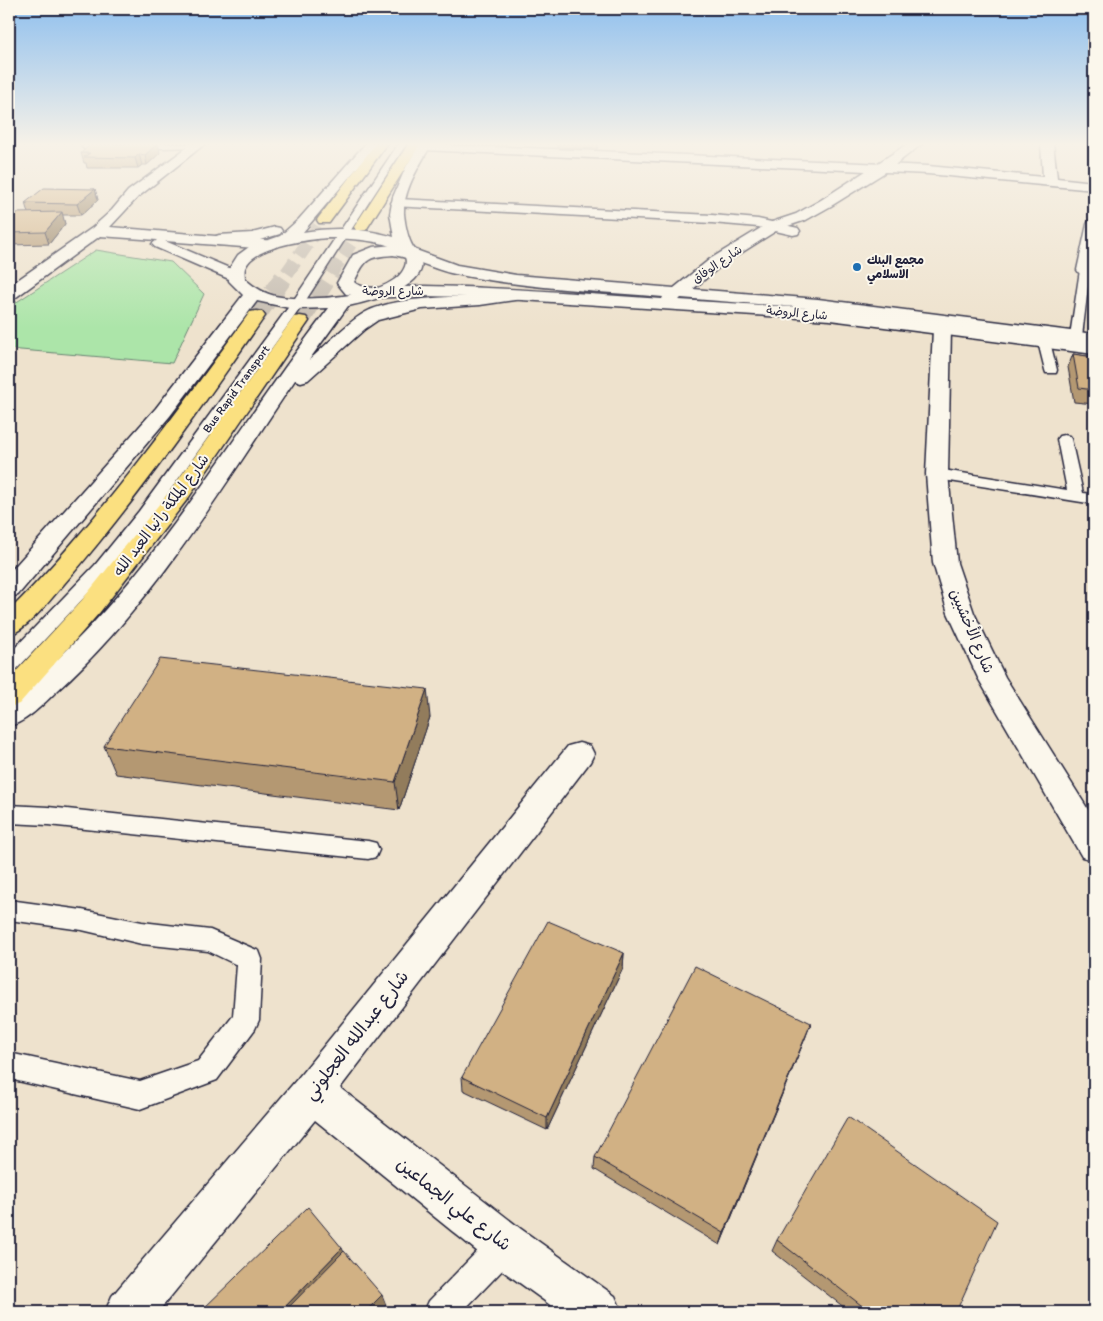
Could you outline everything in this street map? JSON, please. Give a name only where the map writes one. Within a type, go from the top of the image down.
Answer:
[{"type":"main road","points":[[317,218],[329,205]]},
{"type":"main road","points":[[361,228],[378,205]]},
{"type":"main road","name":"شارع الملكة رانيا العبد الله","points":[[9,697],[91,606],[181,492],[295,309]]},
{"type":"main road","points":[[9,626],[89,542],[128,494],[256,316]]},
{"type":"street","points":[[9,294],[97,231],[124,205]]},
{"type":"street","points":[[235,276],[238,264],[244,258],[277,242],[317,218],[327,205]]},
{"type":"street","points":[[128,234],[180,251],[235,276],[240,286],[253,294],[295,309],[378,293],[397,284],[409,275],[414,263],[407,250],[397,213],[398,205]]},
{"type":"street","points":[[432,205],[712,218],[774,226],[792,231]]},
{"type":"street","name":"شارع الوفاق","points":[[671,299],[716,262],[774,226],[801,217],[821,205]]},
{"type":"street","name":"شارع الوفاق","points":[[748,260],[792,231],[801,217]]},
{"type":"street","points":[[219,240],[265,234],[317,218]]},
{"type":"street","points":[[1090,271],[1094,224]]},
{"type":"street","points":[[97,231],[219,240],[277,242],[340,233],[380,238],[407,250]]},
{"type":"street","name":"شارع الروضة","points":[[671,299],[484,275],[438,264],[407,250],[382,250],[359,258],[346,279],[347,287],[360,292],[378,293],[436,291],[698,300],[776,300],[838,306],[1094,339]]},
{"type":"street","name":"شارع الوفاق","points":[[698,300],[722,279]]},
{"type":"street","points":[[745,284],[776,300]]},
{"type":"street","points":[[9,589],[163,412],[253,294]]},
{"type":"street","points":[[278,393],[325,356],[359,324],[372,316],[415,305],[516,295]]},
{"type":"street","name":"شارع الروضة","points":[[698,300],[1094,349]]},
{"type":"street","points":[[9,716],[38,695],[76,659],[149,575],[343,301]]},
{"type":"street","name":"شارع الأخشبين","points":[[942,329],[936,474],[945,563],[961,613],[992,678],[1094,848]]},
{"type":"street","name":"شارع عبدالله العجلوني","points":[[128,1312],[312,1092],[579,754]]},
{"type":"street","name":"شارع علي الجماعين","points":[[312,1092],[505,1245],[599,1312]]},
{"type":"lane","name":"Bus Rapid Transport","points":[[9,665],[68,606],[123,542],[295,309],[358,205]]},
{"type":"lane","name":"Bus Rapid Transport","points":[[340,233],[360,205]]},
{"type":"lane","points":[[1076,336],[1090,271]]},
{"type":"lane","name":"Bus Rapid Transport","points":[[9,652],[86,570],[122,527],[236,378],[295,309]]},
{"type":"lane","points":[[1044,342],[1051,370]]},
{"type":"lane","points":[[1064,439],[1076,496]]},
{"type":"lane","points":[[936,474],[1094,499]]},
{"type":"lane","points":[[9,814],[48,816],[368,850]]},
{"type":"lane","points":[[9,910],[210,941],[250,959],[246,1020],[207,1071],[140,1095],[9,1066]]},
{"type":"lane","points":[[440,1312],[505,1245]]},
{"type":"green space","points":[[96,250],[171,262],[204,294],[172,363],[9,349],[9,307]]},
{"type":"building","points":[[62,212],[45,232],[9,233],[9,221],[16,213]]},
{"type":"building","points":[[1073,354],[1094,357],[1094,390],[1079,388]]},
{"type":"building","points":[[160,659],[427,689],[395,782],[104,746]]},
{"type":"building","points":[[548,921],[624,953],[547,1118],[462,1077]]},
{"type":"building","points":[[695,966],[811,1023],[724,1233],[595,1157]]},
{"type":"building","points":[[848,1117],[997,1221],[956,1312],[870,1312],[777,1240]]},
{"type":"building","points":[[308,1207],[342,1248],[280,1312],[200,1312]]},
{"type":"building","points":[[344,1251],[382,1295],[365,1312],[284,1312]]},
{"type":"building","points":[[460,1306],[466,1312],[455,1312]]},
{"type":"tunnel","points":[[287,273],[324,220]]},
{"type":"tunnel","points":[[331,273],[361,227]]},
{"type":"tunnel","points":[[256,316],[288,271]]},
{"type":"tunnel","points":[[300,321],[332,271]]},
{"type":"place","name":"مجمع البنك الاسلامي","points":[[857,267]]}]
